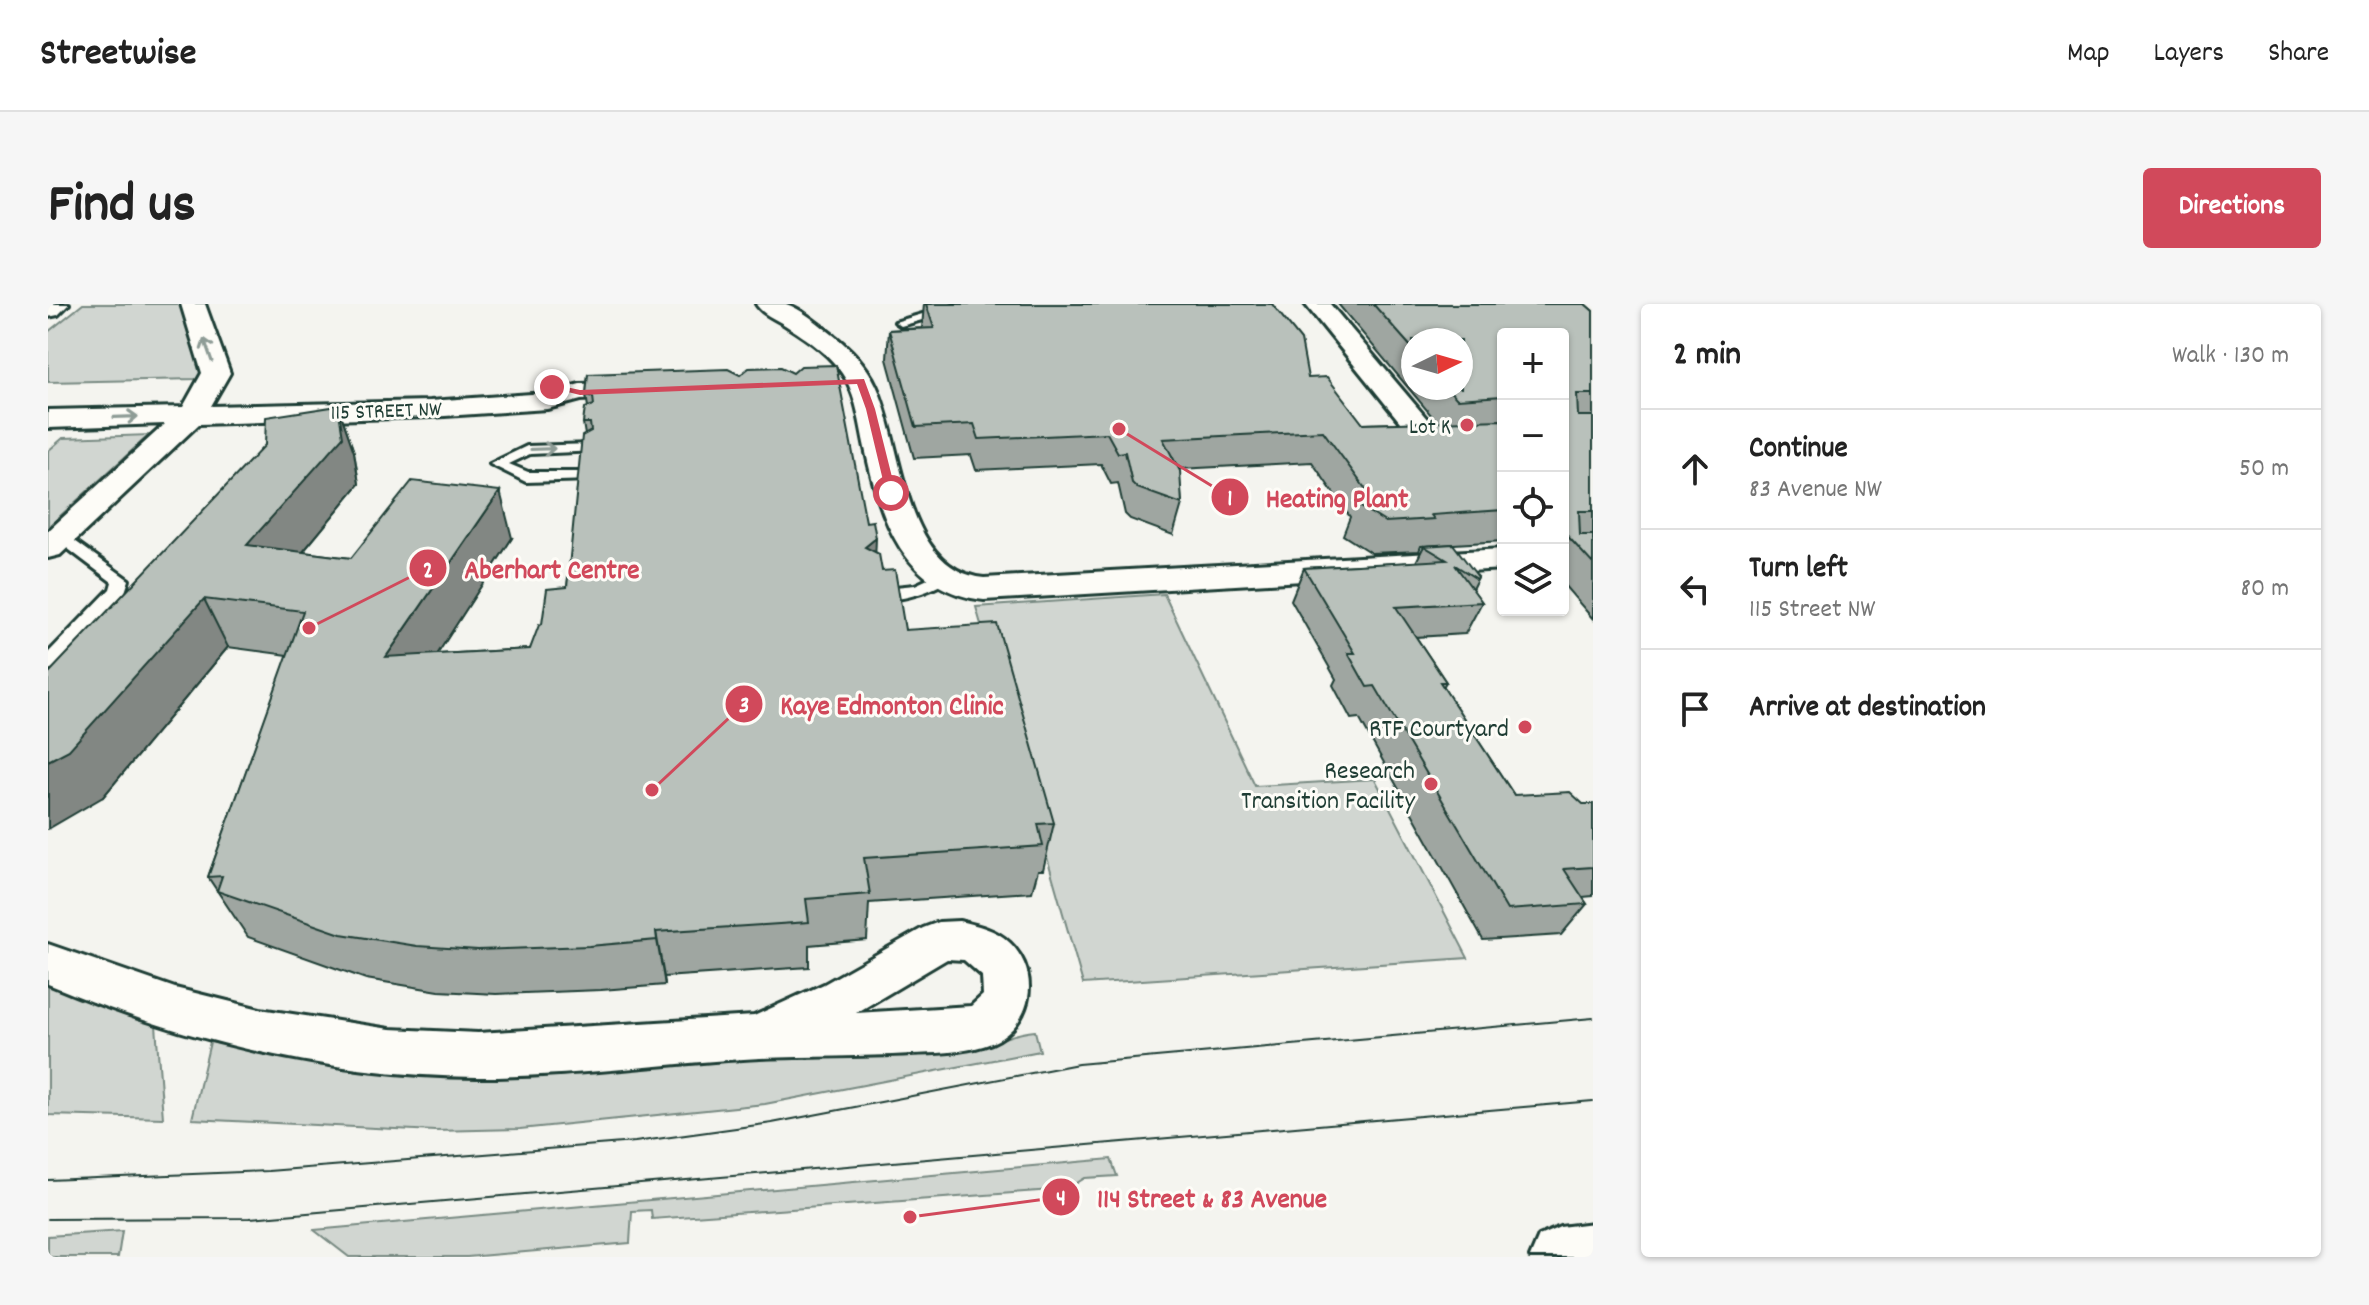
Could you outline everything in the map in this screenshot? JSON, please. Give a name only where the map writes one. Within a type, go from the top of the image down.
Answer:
[{"type":"main road","points":[[48,309],[55,304]]},
{"type":"main road","points":[[1560,1257],[1593,1253]]},
{"type":"street","points":[[54,542],[198,404],[216,373],[193,304]]},
{"type":"street","points":[[768,304],[842,358],[860,381],[871,409],[895,507],[912,543],[941,578],[963,588],[1497,559]]},
{"type":"street","points":[[1317,304],[1431,442],[1497,438]]},
{"type":"street","points":[[832,382],[860,381]]},
{"type":"street","name":"115 STREET NW","points":[[48,398],[430,409],[547,401],[580,392],[659,389]]},
{"type":"street","name":"115 STREET NW","points":[[48,419],[198,404]]},
{"type":"street","points":[[48,963],[177,1010],[254,1031],[402,1052],[543,1053],[758,1037]]},
{"type":"lane","points":[[901,322],[972,304]]},
{"type":"lane","points":[[591,475],[526,477],[497,464],[527,450],[593,448]]},
{"type":"lane","points":[[48,664],[118,591],[121,580],[54,542]]},
{"type":"lane","points":[[875,594],[919,590],[941,578]]},
{"type":"shaded area","points":[[83,304],[183,304],[204,370],[197,379],[48,382],[48,332]]},
{"type":"shaded area","points":[[149,435],[48,527],[48,451],[63,438]]},
{"type":"shaded area","points":[[1164,594],[1255,786],[1375,779],[1468,958],[1083,984],[976,607]]},
{"type":"shaded area","points":[[48,977],[156,1025],[163,1118],[48,1115]]},
{"type":"shaded area","points":[[1035,1031],[1040,1051],[765,1104],[520,1129],[435,1131],[192,1119],[210,1042],[319,1062],[512,1076],[703,1061],[962,1050]]},
{"type":"shaded area","points":[[1111,1159],[1117,1176],[1085,1178],[1067,1189],[652,1219],[651,1210],[632,1211],[630,1243],[467,1257],[349,1257],[314,1230]]},
{"type":"shaded area","points":[[122,1231],[118,1257],[48,1257],[48,1236]]},
{"type":"building","points":[[926,304],[1272,304],[1301,340],[1308,378],[1327,377],[1363,424],[1497,420],[1497,510],[1385,522],[1356,504],[1375,502],[1323,431],[1163,439],[1180,471],[1182,504],[1137,488],[1132,483],[1125,452],[1118,453],[1107,433],[979,439],[974,424],[916,427],[889,330],[934,328]]},
{"type":"building","points":[[1373,304],[1585,304],[1593,311],[1593,394],[1577,394],[1578,416],[1593,416],[1593,511],[1579,511],[1580,535],[1593,535],[1593,564],[1569,538],[1569,328],[1497,328],[1497,396],[1473,398],[1473,328],[1401,328],[1401,336]]},
{"type":"building","points":[[836,365],[866,522],[873,521],[876,538],[865,547],[879,554],[882,571],[895,570],[905,630],[997,624],[1054,823],[1038,824],[1043,846],[864,858],[870,894],[806,899],[809,922],[656,932],[657,940],[589,946],[478,950],[417,946],[341,934],[217,891],[222,876],[208,877],[303,611],[204,599],[69,750],[48,761],[48,674],[265,445],[266,417],[338,406],[343,437],[247,545],[351,558],[412,481],[500,491],[386,657],[530,649],[542,624],[547,589],[567,587],[582,436],[591,431],[590,423],[583,423],[585,408],[594,405],[593,397],[586,395],[588,374],[728,369],[740,375],[749,368],[781,367],[793,373],[801,366]]},
{"type":"building","points":[[1453,544],[1477,579],[1455,565],[1482,602],[1396,607],[1446,682],[1440,682],[1514,795],[1570,792],[1583,804],[1593,804],[1593,867],[1564,869],[1587,904],[1507,910],[1375,686],[1367,687],[1348,653],[1355,653],[1304,568],[1447,560],[1424,546]]},
{"type":"tram line","points":[[48,1180],[268,1171],[635,1142],[772,1123],[1078,1064],[1593,1018]]},
{"type":"tram line","points":[[48,1219],[250,1218],[1593,1101]]},
{"type":"place","name":"Lot K","points":[[1467,425]]},
{"type":"place","name":"Heating Plant","points":[[1119,429]]},
{"type":"place","name":"Aberhart Centre","points":[[309,628]]},
{"type":"place","name":"RTF Courtyard","points":[[1525,727]]},
{"type":"place","name":"Research Transition Facility","points":[[1431,784]]},
{"type":"place","name":"Kaye Edmonton Clinic","points":[[652,790]]},
{"type":"place","name":"114 Street & 83 Avenue","points":[[910,1217]]},
{"type":"route","points":[[552,387],[580,392],[860,381],[871,409],[891,493]]}]
